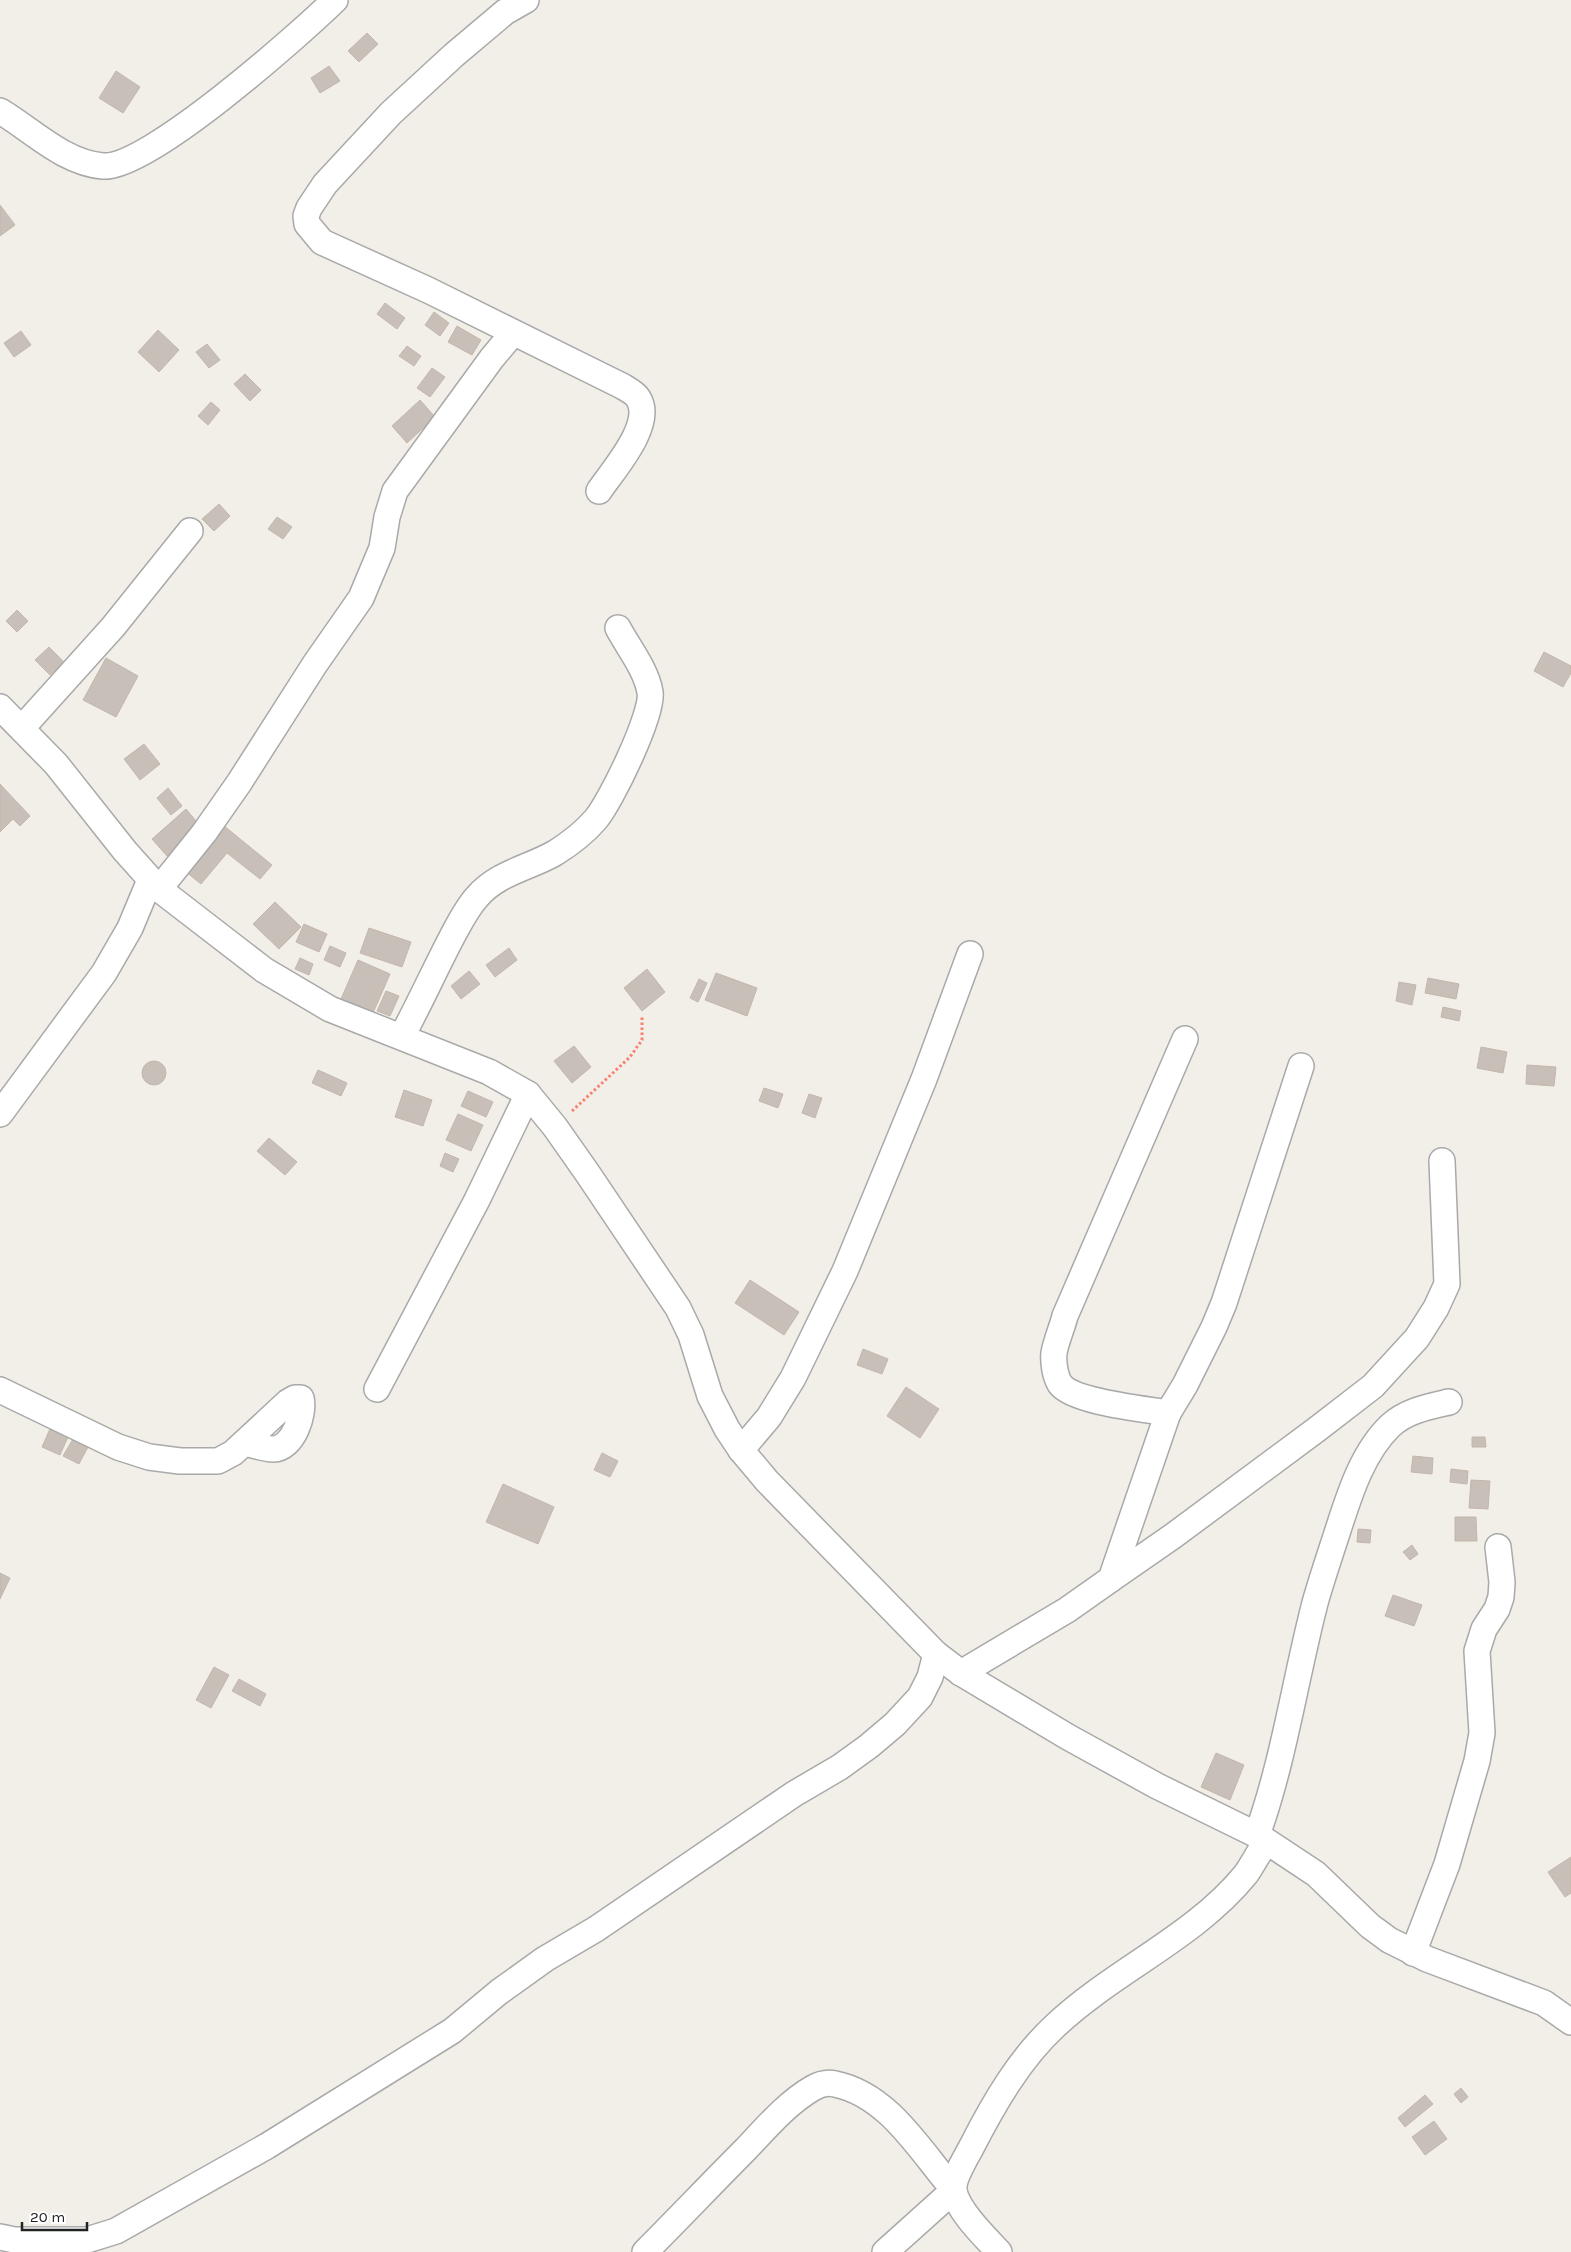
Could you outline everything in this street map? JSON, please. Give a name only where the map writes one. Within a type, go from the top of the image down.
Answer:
[{"type":"street","points":[[0,111],[72,158],[104,166],[116,165],[166,138],[218,100],[314,20],[335,0]]},
{"type":"street","points":[[526,0],[505,12],[454,55],[391,113],[325,184],[309,208],[306,216],[310,231],[322,242],[428,290],[622,386],[637,396],[642,407],[641,424],[636,437],[599,491]]},
{"type":"street","points":[[0,1114],[104,973],[155,885],[204,833],[239,783],[315,664],[362,598],[382,548],[387,517],[395,491],[492,358],[513,333]]},
{"type":"street","points":[[22,728],[113,626],[190,531]]},
{"type":"street","points":[[402,1036],[434,971],[477,896],[502,876],[536,862],[572,842],[597,818],[609,799],[643,726],[650,704],[650,692],[646,678],[618,628]]},
{"type":"street","points":[[0,707],[72,782],[155,885],[264,970],[286,985],[330,1009],[489,1072],[528,1094],[555,1127],[678,1308],[691,1335],[710,1396],[727,1429],[741,1450],[767,1482],[936,1654],[961,1673],[1068,1737],[1157,1786],[1261,1839],[1316,1874],[1370,1926],[1389,1940],[1413,1952],[1544,2003],[1571,2022]]},
{"type":"street","points":[[741,1450],[769,1417],[792,1378],[845,1271],[924,1079],[970,954]]},
{"type":"street","points":[[1168,1413],[1087,1398],[1070,1392],[1060,1384],[1055,1370],[1054,1354],[1066,1316],[1185,1039]]},
{"type":"street","points":[[1111,1579],[1168,1413],[1185,1385],[1224,1303],[1301,1066]]},
{"type":"street","points":[[377,1389],[477,1200],[528,1094]]},
{"type":"street","points":[[961,1673],[1067,1610],[1173,1536],[1373,1386],[1417,1338],[1436,1308],[1447,1284],[1442,1160]]},
{"type":"street","points":[[0,1390],[118,1447],[149,1457],[180,1461],[218,1461],[245,1443]]},
{"type":"street","points":[[885,2252],[954,2190],[959,2170],[986,2117],[1026,2056],[1069,2014],[1201,1918],[1246,1874],[1261,1839],[1315,1602],[1351,1490],[1366,1461],[1388,1427],[1401,1417],[1418,1409],[1449,1402]]},
{"type":"street","points":[[1413,1952],[1447,1864],[1477,1761],[1482,1733],[1477,1651],[1484,1629],[1497,1609],[1501,1597],[1502,1582],[1498,1547]]},
{"type":"street","points":[[0,2237],[14,2240],[86,2240],[116,2231],[267,2146],[444,2036],[545,1958],[596,1929],[794,1794],[840,1767],[869,1746],[895,1724],[920,1697],[930,1677],[936,1654]]},
{"type":"street","points":[[645,2252],[779,2115],[813,2088],[824,2083],[847,2088],[879,2104],[911,2136],[954,2190],[961,2206],[999,2252]]},
{"type":"path","points":[[555,1127],[630,1057],[642,1040],[642,1016]]},
{"type":"building","points":[[367,33],[378,44],[359,62],[348,51]]},
{"type":"building","points":[[329,66],[340,81],[320,93],[311,78]]},
{"type":"building","points":[[116,71],[140,87],[123,113],[99,98]]},
{"type":"building","points":[[0,205],[15,225],[0,236]]},
{"type":"building","points":[[385,303],[405,318],[397,329],[377,314]]},
{"type":"building","points":[[434,312],[449,323],[440,336],[425,325]]},
{"type":"building","points":[[457,326],[481,340],[472,355],[448,342]]},
{"type":"building","points":[[158,330],[179,350],[159,372],[138,352]]},
{"type":"building","points":[[21,331],[31,345],[14,357],[4,343]]},
{"type":"building","points":[[207,344],[220,360],[209,368],[196,352]]},
{"type":"building","points":[[407,346],[421,356],[414,366],[399,356]]},
{"type":"building","points":[[432,368],[445,377],[430,397],[417,388]]},
{"type":"building","points":[[245,374],[261,390],[250,401],[234,384]]},
{"type":"building","points":[[420,400],[435,417],[407,443],[392,426]]},
{"type":"building","points":[[211,402],[220,410],[208,425],[198,416]]},
{"type":"building","points":[[219,504],[230,516],[214,531],[202,519]]},
{"type":"building","points":[[277,517],[292,527],[283,539],[268,529]]},
{"type":"building","points":[[17,610],[28,621],[17,632],[6,621]]},
{"type":"building","points":[[49,647],[64,662],[50,675],[35,660]]},
{"type":"building","points":[[1544,652],[1571,666],[1571,673],[1563,687],[1534,671]]},
{"type":"building","points":[[106,658],[138,676],[116,717],[83,700]]},
{"type":"building","points":[[144,744],[160,764],[140,780],[124,759]]},
{"type":"building","points":[[0,784],[30,816],[20,826],[13,819],[0,832]]},
{"type":"building","points":[[168,788],[182,806],[171,815],[157,798]]},
{"type":"building","points":[[186,809],[201,827],[167,856],[152,839]]},
{"type":"building","points":[[223,825],[272,865],[260,879],[227,853],[201,884],[185,871]]},
{"type":"building","points":[[275,902],[301,927],[279,949],[253,924]]},
{"type":"building","points":[[304,924],[327,934],[319,952],[296,942]]},
{"type":"building","points":[[369,928],[411,942],[402,967],[360,953]]},
{"type":"building","points":[[330,946],[346,953],[340,967],[324,960]]},
{"type":"building","points":[[509,948],[517,960],[495,977],[486,965]]},
{"type":"building","points":[[300,958],[313,964],[309,975],[295,969]]},
{"type":"building","points":[[358,960],[390,974],[373,1013],[341,999]]},
{"type":"building","points":[[647,969],[665,992],[642,1011],[624,988]]},
{"type":"building","points":[[469,971],[480,984],[461,999],[451,986]]},
{"type":"building","points":[[716,973],[757,988],[747,1016],[705,1000]]},
{"type":"building","points":[[1428,978],[1459,984],[1456,999],[1425,993]]},
{"type":"building","points":[[699,979],[707,983],[698,1002],[690,998]]},
{"type":"building","points":[[1399,982],[1416,985],[1412,1005],[1396,1001]]},
{"type":"building","points":[[386,991],[399,996],[390,1016],[377,1011]]},
{"type":"building","points":[[1443,1007],[1461,1011],[1459,1021],[1441,1017]]},
{"type":"building","points":[[574,1046],[591,1067],[572,1083],[554,1061]]},
{"type":"building","points":[[1481,1047],[1507,1052],[1503,1073],[1477,1068]]},
{"type":"building","points":[[149,1061],[159,1061],[166,1068],[166,1078],[159,1085],[149,1085],[142,1078],[142,1068]]},
{"type":"building","points":[[1527,1065],[1556,1067],[1554,1086],[1526,1084]]},
{"type":"building","points":[[318,1070],[347,1083],[341,1096],[312,1083]]},
{"type":"building","points":[[764,1088],[783,1094],[778,1108],[759,1101]]},
{"type":"building","points":[[404,1090],[432,1100],[423,1126],[395,1117]]},
{"type":"building","points":[[468,1091],[493,1102],[486,1117],[461,1106]]},
{"type":"building","points":[[809,1094],[822,1098],[815,1118],[802,1113]]},
{"type":"building","points":[[458,1114],[483,1125],[471,1151],[446,1140]]},
{"type":"building","points":[[269,1138],[297,1162],[285,1175],[257,1151]]},
{"type":"building","points":[[445,1153],[459,1159],[453,1172],[440,1166]]},
{"type":"building","points":[[750,1280],[799,1312],[784,1335],[735,1303]]},
{"type":"building","points":[[863,1349],[888,1359],[882,1374],[857,1365]]},
{"type":"building","points":[[906,1387],[939,1409],[920,1438],[887,1416]]},
{"type":"building","points":[[53,1422],[71,1430],[60,1455],[42,1447]]},
{"type":"building","points":[[1472,1437],[1485,1437],[1486,1447],[1472,1447]]},
{"type":"building","points":[[73,1439],[88,1447],[79,1464],[63,1456]]},
{"type":"building","points":[[602,1453],[618,1461],[610,1477],[594,1470]]},
{"type":"building","points":[[1413,1456],[1433,1458],[1432,1474],[1411,1472]]},
{"type":"building","points":[[1451,1469],[1468,1471],[1467,1484],[1450,1482]]},
{"type":"building","points":[[1471,1480],[1490,1481],[1488,1509],[1469,1508]]},
{"type":"building","points":[[503,1484],[554,1507],[538,1544],[486,1522]]},
{"type":"building","points":[[1455,1517],[1476,1517],[1477,1541],[1455,1541]]},
{"type":"building","points":[[1358,1529],[1371,1530],[1370,1543],[1357,1542]]},
{"type":"building","points":[[1412,1545],[1418,1554],[1410,1560],[1403,1552]]},
{"type":"building","points":[[0,1573],[10,1578],[0,1599]]},
{"type":"building","points":[[1393,1595],[1422,1605],[1414,1626],[1385,1616]]},
{"type":"building","points":[[214,1667],[229,1675],[211,1708],[196,1700]]},
{"type":"building","points":[[239,1679],[266,1694],[260,1706],[232,1691]]},
{"type":"building","points":[[1216,1753],[1244,1765],[1230,1800],[1201,1787]]},
{"type":"building","points":[[1571,1857],[1571,1893],[1565,1897],[1548,1872]]},
{"type":"building","points":[[1461,2088],[1468,2097],[1461,2103],[1454,2094]]},
{"type":"building","points":[[1425,2095],[1433,2104],[1405,2127],[1398,2118]]},
{"type":"building","points":[[1434,2121],[1447,2139],[1425,2155],[1412,2137]]}]
